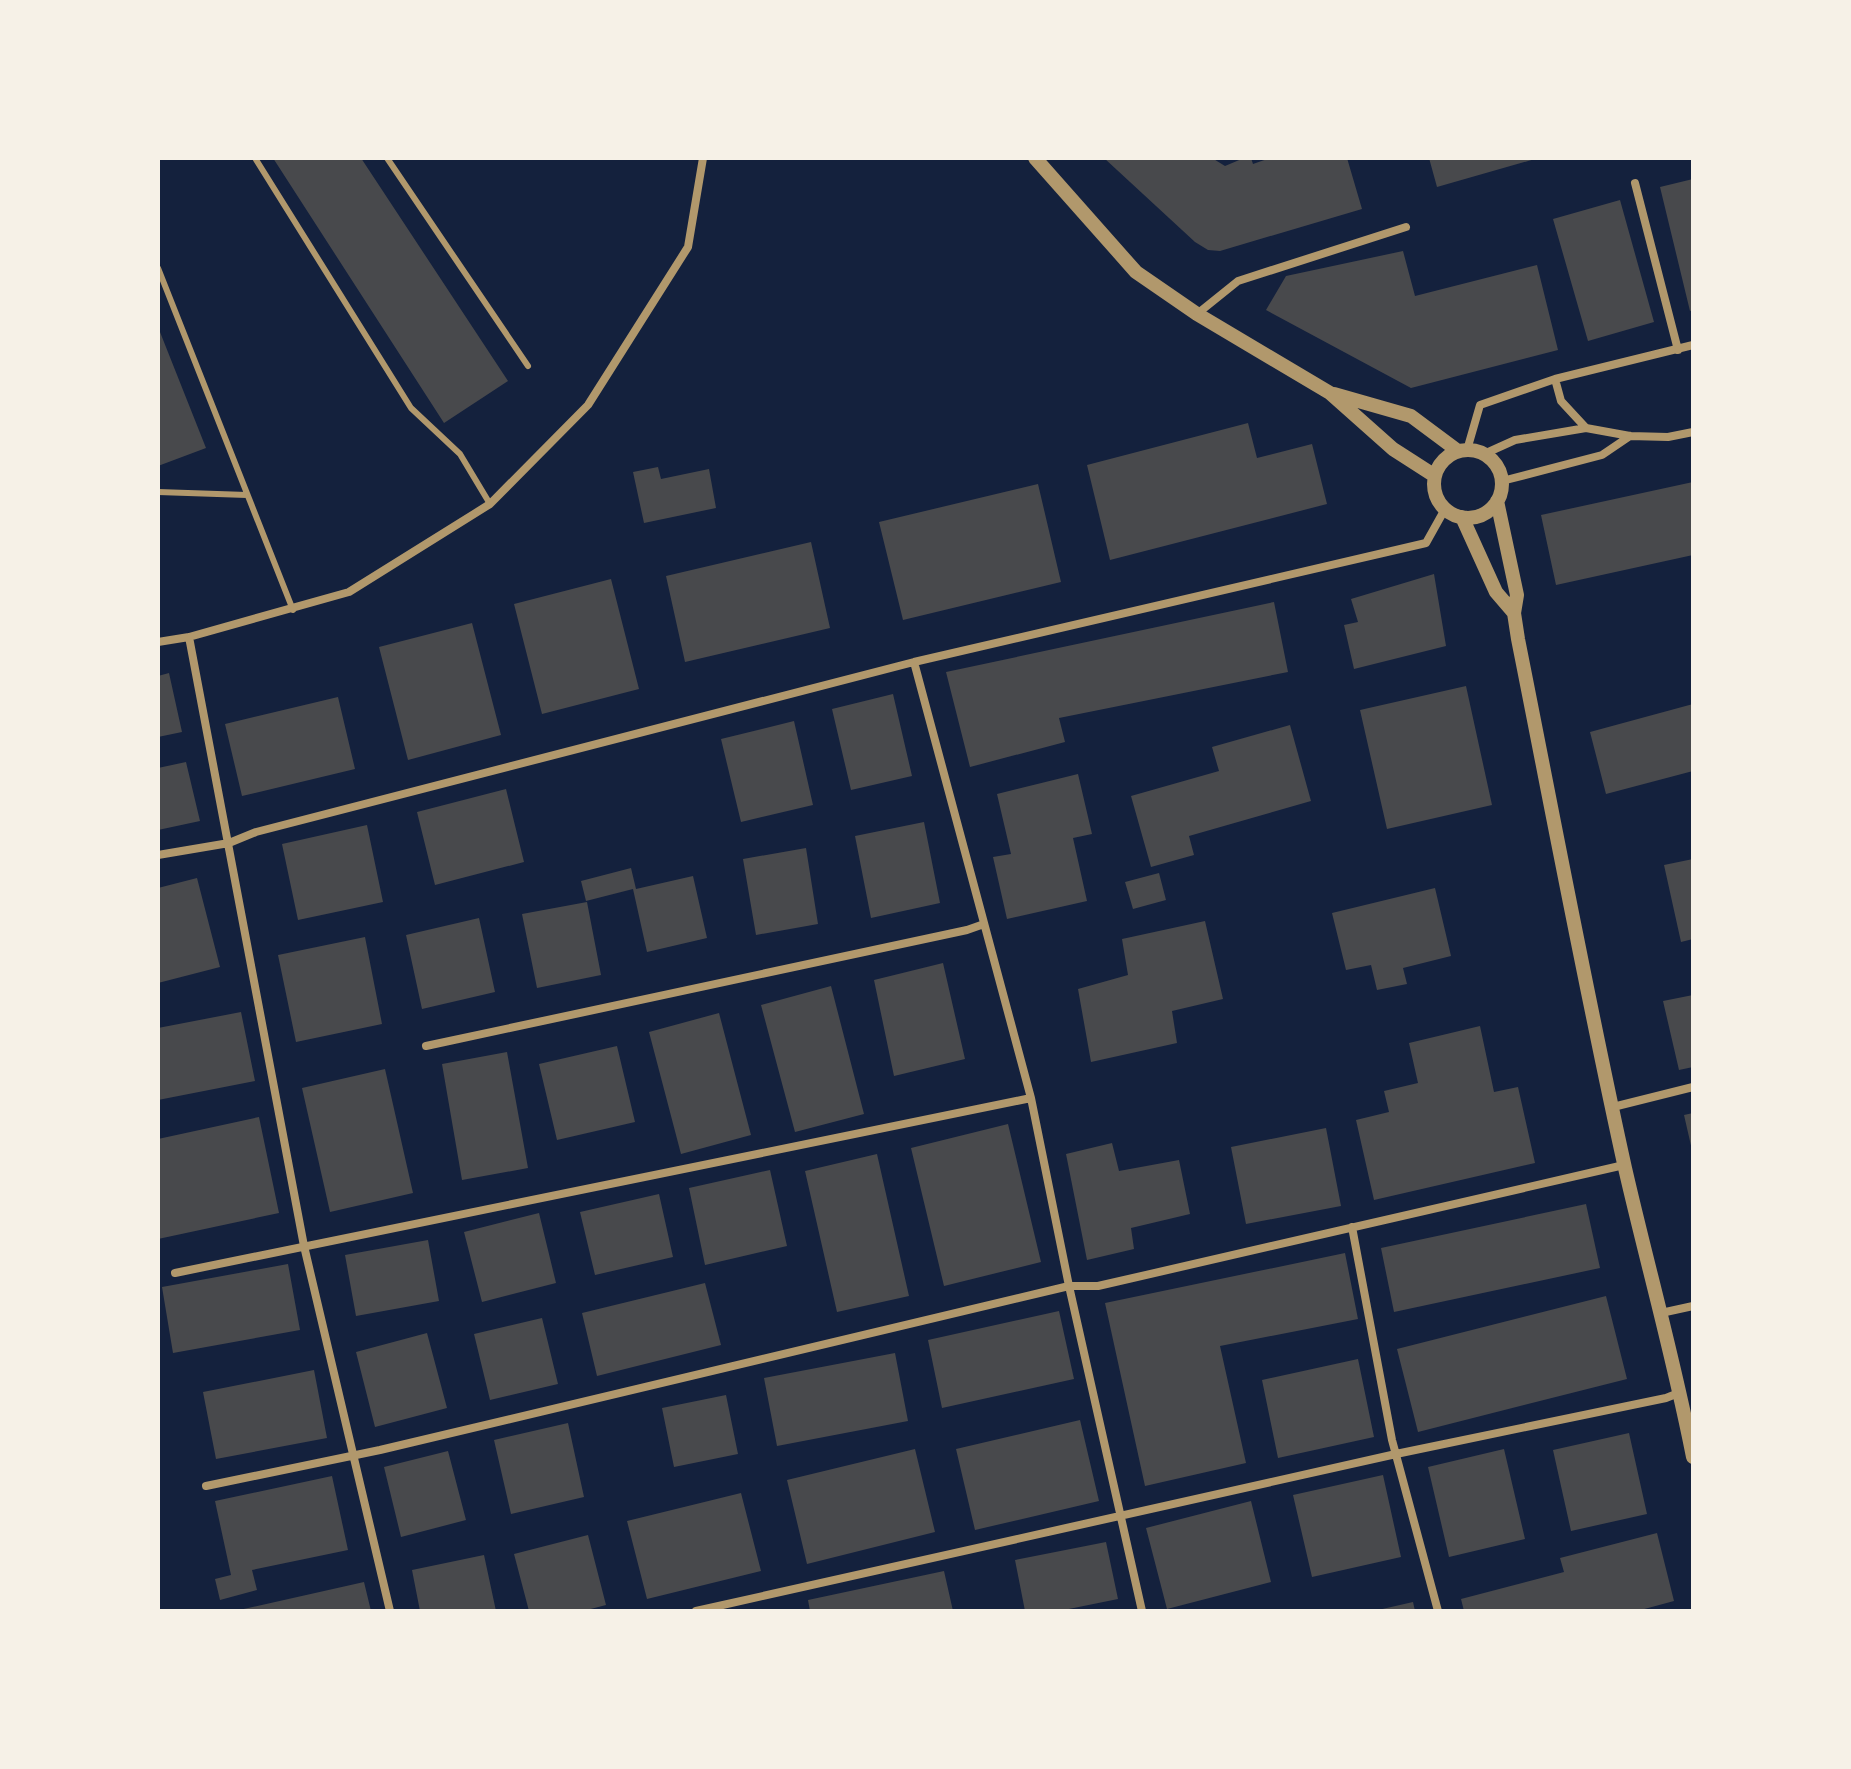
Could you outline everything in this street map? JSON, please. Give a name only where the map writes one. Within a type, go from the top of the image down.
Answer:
[{"type":"street","points":[[158,642],[293,610],[349,592],[490,504],[588,405],[688,247],[703,158]]},
{"type":"street","points":[[1035,158],[1136,272],[1197,314],[1330,393],[1393,449],[1435,476]]},
{"type":"street","points":[[1635,183],[1678,350]]},
{"type":"street","points":[[1197,314],[1238,281],[1406,227]]},
{"type":"street","points":[[1497,501],[1483,514],[1462,517],[1445,509],[1435,491],[1435,476],[1443,460],[1462,451],[1480,405],[1555,379],[1693,345]]},
{"type":"street","points":[[1555,379],[1561,401],[1586,428]]},
{"type":"street","points":[[1330,393],[1411,416],[1462,451],[1484,454],[1496,464],[1502,481],[1497,501],[1517,595],[1514,613],[1590,1007],[1624,1165],[1690,1430],[1693,1457]]},
{"type":"street","points":[[1484,454],[1515,440],[1586,428],[1630,436],[1668,437],[1693,432]]},
{"type":"street","points":[[1502,481],[1602,455],[1630,436]]},
{"type":"street","points":[[158,855],[229,843],[256,832],[914,662],[1426,543],[1445,509]]},
{"type":"street","points":[[1462,517],[1496,592],[1514,613]]},
{"type":"street","points":[[189,637],[304,1246],[390,1611]]},
{"type":"street","points":[[914,662],[1031,1098],[1069,1286],[1142,1611]]},
{"type":"street","points":[[426,1046],[951,934],[984,924]]},
{"type":"street","points":[[1613,1107],[1693,1087]]},
{"type":"street","points":[[175,1273],[1031,1098]]},
{"type":"street","points":[[206,1486],[352,1455],[1069,1286],[1098,1286],[1624,1165]]},
{"type":"street","points":[[1352,1227],[1396,1454],[1438,1611]]},
{"type":"street","points":[[1661,1313],[1693,1306]]},
{"type":"street","points":[[696,1611],[1121,1514],[1666,1398],[1681,1392]]},
{"type":"lane","points":[[255,158],[411,408],[460,454],[490,504]]},
{"type":"lane","points":[[387,158],[528,366]]},
{"type":"lane","points":[[158,268],[293,610]]},
{"type":"lane","points":[[158,492],[247,495]]},
{"type":"building","points":[[273,158],[361,158],[508,381],[444,423]]},
{"type":"building","points":[[1104,158],[1212,158],[1225,166],[1244,158],[1251,158],[1253,164],[1270,158],[1347,158],[1362,209],[1220,251],[1208,250],[1195,242]]},
{"type":"building","points":[[1429,158],[1535,158],[1535,159],[1437,187]]},
{"type":"building","points":[[1693,179],[1693,310],[1690,311],[1660,187]]},
{"type":"building","points":[[1620,200],[1654,322],[1588,341],[1553,219]]},
{"type":"building","points":[[1403,251],[1415,296],[1537,265],[1558,350],[1411,388],[1266,310],[1286,276]]},
{"type":"building","points":[[158,327],[206,448],[158,466]]},
{"type":"building","points":[[1248,423],[1257,458],[1312,444],[1327,504],[1110,560],[1087,465]]},
{"type":"building","points":[[658,467],[661,479],[709,469],[716,508],[644,523],[633,472]]},
{"type":"building","points":[[1693,482],[1693,555],[1556,585],[1541,515]]},
{"type":"building","points":[[1038,484],[1061,582],[903,620],[879,522]]},
{"type":"building","points":[[811,542],[830,628],[685,662],[666,576]]},
{"type":"building","points":[[1434,574],[1446,646],[1354,669],[1344,625],[1358,622],[1351,599]]},
{"type":"building","points":[[611,579],[639,689],[542,714],[514,604]]},
{"type":"building","points":[[1274,602],[1288,672],[1059,718],[1065,742],[970,767],[946,672]]},
{"type":"building","points":[[472,623],[501,735],[408,760],[379,647]]},
{"type":"building","points":[[169,673],[182,732],[158,737],[158,676]]},
{"type":"building","points":[[1466,686],[1492,805],[1387,829],[1360,710]]},
{"type":"building","points":[[893,694],[912,776],[851,790],[832,709]]},
{"type":"building","points":[[338,697],[355,769],[242,796],[225,724]]},
{"type":"building","points":[[1693,704],[1693,771],[1606,794],[1590,732]]},
{"type":"building","points":[[794,721],[813,805],[741,822],[721,739]]},
{"type":"building","points":[[1290,725],[1311,801],[1189,836],[1194,855],[1151,867],[1131,796],[1219,771],[1212,747]]},
{"type":"building","points":[[186,762],[200,821],[158,830],[158,768]]},
{"type":"building","points":[[1078,774],[1092,834],[1073,838],[1087,901],[1007,919],[993,857],[1011,854],[997,794]]},
{"type":"building","points":[[506,789],[524,862],[435,885],[417,812]]},
{"type":"building","points":[[924,822],[940,903],[871,918],[855,836]]},
{"type":"building","points":[[367,825],[383,902],[298,920],[282,844]]},
{"type":"building","points":[[806,848],[818,924],[756,935],[743,859]]},
{"type":"building","points":[[1693,859],[1693,939],[1681,942],[1664,865]]},
{"type":"building","points":[[631,868],[636,889],[693,876],[707,938],[647,952],[633,889],[586,901],[581,881]]},
{"type":"building","points":[[1159,873],[1166,900],[1133,909],[1125,882]]},
{"type":"building","points":[[197,878],[220,967],[158,983],[158,888]]},
{"type":"building","points":[[1435,888],[1451,956],[1403,968],[1407,984],[1377,990],[1371,965],[1346,970],[1332,913]]},
{"type":"building","points":[[587,902],[601,975],[537,988],[522,914]]},
{"type":"building","points":[[479,918],[495,992],[422,1009],[406,935]]},
{"type":"building","points":[[1205,921],[1223,999],[1172,1011],[1177,1043],[1091,1062],[1078,989],[1128,975],[1122,939]]},
{"type":"building","points":[[365,937],[382,1024],[296,1042],[278,955]]},
{"type":"building","points":[[943,963],[965,1059],[894,1076],[874,980]]},
{"type":"building","points":[[831,986],[864,1114],[795,1132],[761,1005]]},
{"type":"building","points":[[1693,995],[1693,1067],[1679,1070],[1663,1001]]},
{"type":"building","points":[[241,1012],[255,1081],[158,1100],[158,1028]]},
{"type":"building","points":[[719,1013],[751,1135],[681,1154],[649,1032]]},
{"type":"building","points":[[1480,1026],[1494,1092],[1518,1087],[1535,1163],[1374,1200],[1356,1120],[1389,1112],[1384,1091],[1418,1083],[1409,1043]]},
{"type":"building","points":[[617,1046],[635,1122],[557,1140],[539,1064]]},
{"type":"building","points":[[507,1052],[528,1168],[462,1180],[442,1064]]},
{"type":"building","points":[[385,1069],[413,1193],[330,1212],[302,1088]]},
{"type":"building","points":[[1693,1113],[1693,1150],[1692,1150],[1684,1115]]},
{"type":"building","points":[[259,1117],[279,1213],[158,1239],[158,1139]]},
{"type":"building","points":[[1008,1124],[1041,1262],[944,1286],[911,1148]]},
{"type":"building","points":[[1326,1128],[1341,1206],[1246,1224],[1231,1147]]},
{"type":"building","points":[[1112,1143],[1119,1171],[1179,1160],[1190,1214],[1131,1228],[1134,1249],[1087,1260],[1066,1154]]},
{"type":"building","points":[[877,1154],[909,1296],[837,1312],[805,1171]]},
{"type":"building","points":[[770,1170],[787,1246],[705,1265],[689,1188]]},
{"type":"building","points":[[659,1194],[673,1257],[595,1275],[580,1212]]},
{"type":"building","points":[[1586,1204],[1600,1268],[1394,1312],[1381,1248]]},
{"type":"building","points":[[539,1213],[556,1283],[482,1302],[464,1232]]},
{"type":"building","points":[[428,1240],[439,1301],[356,1316],[345,1255]]},
{"type":"building","points":[[1345,1253],[1358,1319],[1220,1346],[1246,1463],[1145,1486],[1105,1303]]},
{"type":"building","points":[[288,1264],[300,1330],[173,1353],[162,1287]]},
{"type":"building","points":[[705,1283],[721,1345],[597,1376],[582,1313]]},
{"type":"building","points":[[1606,1296],[1627,1379],[1418,1432],[1397,1349]]},
{"type":"building","points":[[1059,1311],[1074,1379],[942,1408],[928,1340]]},
{"type":"building","points":[[542,1318],[558,1384],[490,1400],[474,1334]]},
{"type":"building","points":[[427,1333],[447,1408],[375,1427],[356,1352]]},
{"type":"building","points":[[895,1353],[908,1421],[777,1446],[764,1378]]},
{"type":"building","points":[[1358,1359],[1374,1437],[1278,1458],[1262,1380]]},
{"type":"building","points":[[314,1370],[327,1438],[216,1459],[203,1392]]},
{"type":"building","points":[[726,1395],[738,1454],[674,1467],[662,1408]]},
{"type":"building","points":[[1080,1420],[1099,1501],[975,1530],[956,1449]]},
{"type":"building","points":[[568,1423],[584,1497],[511,1514],[494,1440]]},
{"type":"building","points":[[1629,1433],[1647,1514],[1571,1531],[1553,1450]]},
{"type":"building","points":[[915,1449],[935,1532],[807,1564],[787,1480]]},
{"type":"building","points":[[1504,1449],[1525,1539],[1449,1557],[1428,1467]]},
{"type":"building","points":[[448,1451],[466,1520],[401,1537],[384,1467]]},
{"type":"building","points":[[1383,1475],[1401,1557],[1312,1577],[1293,1495]]},
{"type":"building","points":[[332,1476],[348,1550],[252,1570],[257,1590],[220,1600],[215,1579],[231,1575],[215,1501]]},
{"type":"building","points":[[741,1493],[761,1571],[647,1599],[627,1521]]},
{"type":"building","points":[[1251,1501],[1271,1582],[1167,1609],[1146,1528]]},
{"type":"building","points":[[1657,1533],[1674,1601],[1637,1611],[1464,1611],[1461,1599],[1564,1572],[1560,1558]]},
{"type":"building","points":[[588,1535],[606,1605],[583,1611],[529,1611],[514,1554]]},
{"type":"building","points":[[1106,1542],[1118,1599],[1059,1611],[1025,1611],[1015,1560]]},
{"type":"building","points":[[484,1555],[496,1611],[420,1611],[412,1570]]},
{"type":"building","points":[[944,1571],[953,1611],[810,1611],[808,1600]]},
{"type":"building","points":[[364,1582],[371,1611],[239,1611],[239,1610]]},
{"type":"building","points":[[1413,1602],[1415,1611],[1378,1611],[1378,1610]]}]
